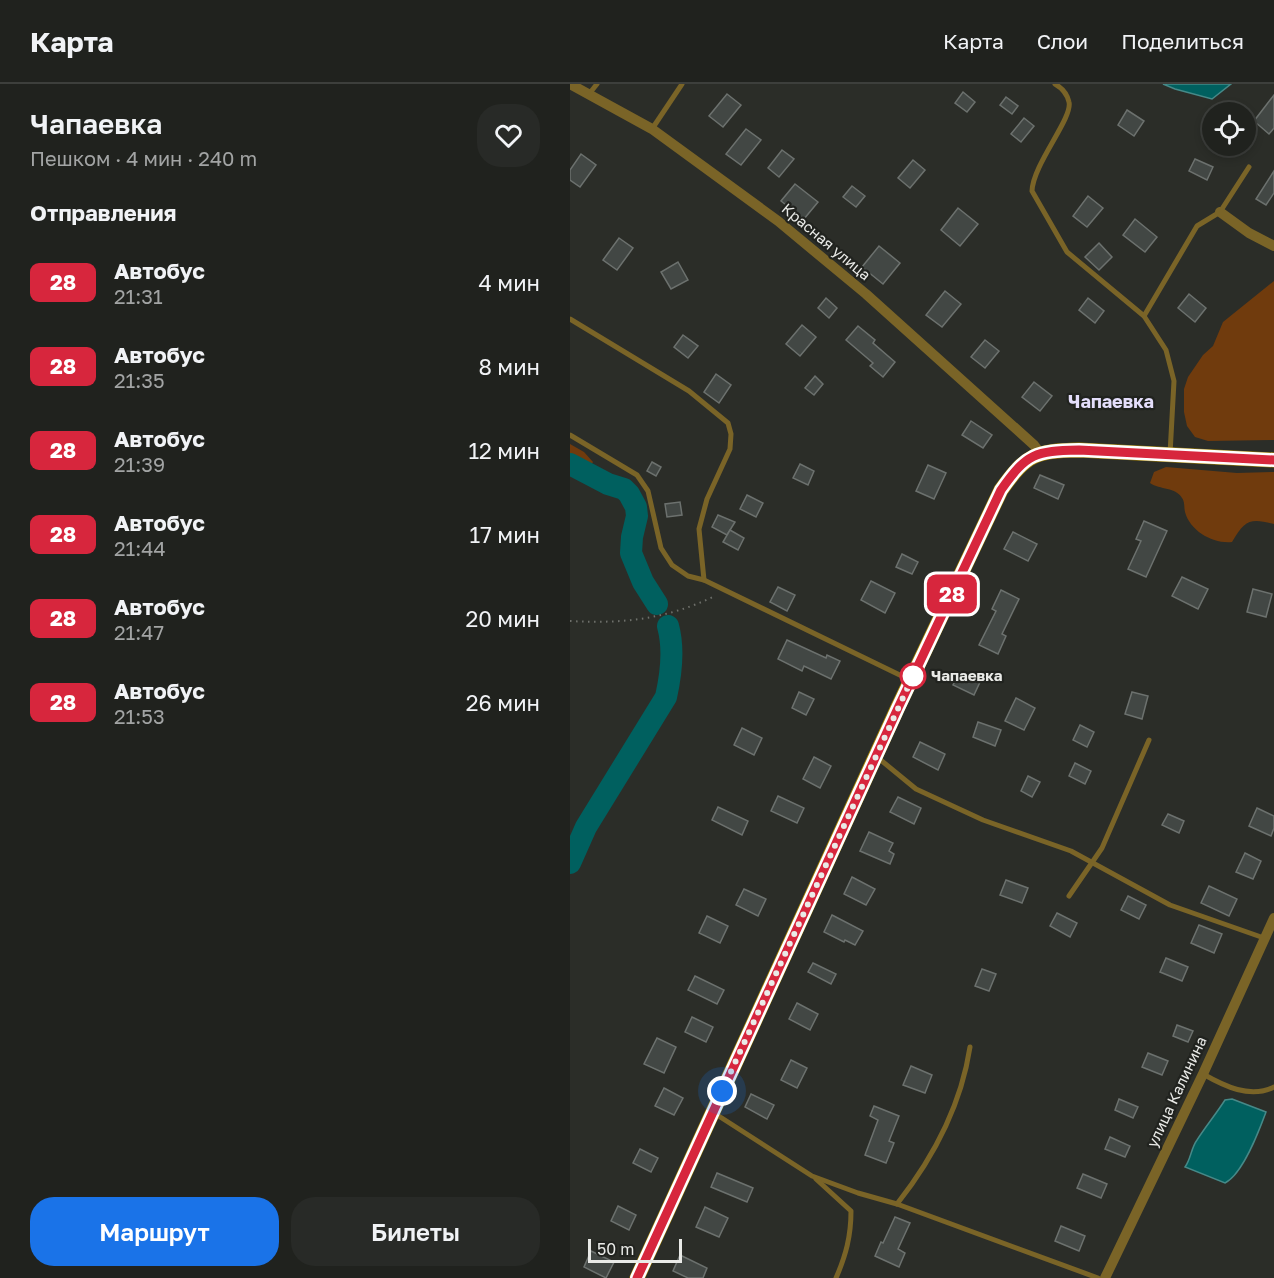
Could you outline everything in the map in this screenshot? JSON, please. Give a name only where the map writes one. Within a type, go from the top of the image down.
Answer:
[{"type":"street","name":"Красная улица","points":[[570,84],[652,129],[778,221],[831,265],[1034,445],[1040,453]]},
{"type":"street","points":[[1220,212],[1249,233],[1274,246]]},
{"type":"street","points":[[637,1278],[911,680],[1001,490],[1014,471],[1027,459],[1040,453],[1079,450],[1274,460]]},
{"type":"street","name":"улица Калинина","points":[[1105,1278],[1203,1074],[1274,918]]},
{"type":"lane","points":[[589,94],[597,84]]},
{"type":"lane","points":[[652,129],[682,84]]},
{"type":"lane","points":[[1055,84],[1063,89],[1069,103],[1068,113],[1032,181],[1032,191],[1067,252],[1144,316],[1166,350],[1173,381],[1170,456]]},
{"type":"lane","points":[[1144,316],[1197,226],[1220,212],[1249,167]]},
{"type":"lane","points":[[570,319],[689,392],[728,423],[731,434],[730,449],[707,499],[699,529],[704,580]]},
{"type":"lane","points":[[570,435],[638,475],[648,491],[661,549],[672,565],[688,576],[704,580],[911,680]]},
{"type":"lane","points":[[1069,896],[1102,848],[1149,740]]},
{"type":"lane","points":[[876,756],[916,789],[983,820],[1071,851],[1170,905],[1264,938]]},
{"type":"lane","points":[[897,1203],[919,1176],[955,1110],[970,1047]]},
{"type":"lane","points":[[1203,1074],[1221,1084],[1247,1093],[1274,1087]]},
{"type":"lane","points":[[713,1112],[812,1176],[850,1211],[851,1233],[846,1254],[836,1278]]},
{"type":"lane","points":[[812,1176],[897,1203],[1098,1278]]},
{"type":"path","points":[[570,621],[602,623],[642,621],[692,607],[725,591]]},
{"type":"shaded area","points":[[1274,281],[1274,440],[1208,441],[1195,437],[1187,426],[1184,412],[1184,389],[1188,377],[1203,355],[1213,346],[1223,322]]},
{"type":"shaded area","points":[[570,444],[584,452],[593,462],[586,473],[570,475]]},
{"type":"shaded area","points":[[1166,467],[1237,473],[1274,472],[1274,524],[1249,522],[1232,542],[1217,541],[1203,535],[1188,519],[1184,501],[1179,494],[1150,483],[1154,472]]},
{"type":"water","points":[[1163,84],[1231,84],[1212,99]]},
{"type":"water","points":[[1232,1099],[1266,1112],[1244,1162],[1232,1178],[1225,1183],[1185,1167],[1200,1135],[1225,1100]]},
{"type":"building","points":[[963,92],[975,102],[967,112],[955,103]]},
{"type":"building","points":[[727,94],[741,105],[723,127],[709,116]]},
{"type":"building","points":[[1274,95],[1274,128],[1269,134],[1256,123],[1256,118]]},
{"type":"building","points":[[1006,97],[1018,106],[1012,114],[1000,105]]},
{"type":"building","points":[[1127,110],[1144,121],[1134,136],[1118,125]]},
{"type":"building","points":[[1024,118],[1034,126],[1021,142],[1011,134]]},
{"type":"building","points":[[746,129],[761,140],[741,165],[726,154]]},
{"type":"building","points":[[782,150],[794,159],[779,177],[768,168]]},
{"type":"building","points":[[581,154],[596,165],[580,187],[570,180],[570,170]]},
{"type":"building","points":[[1195,159],[1213,167],[1207,180],[1189,171]]},
{"type":"building","points":[[913,160],[925,170],[910,188],[898,178]]},
{"type":"building","points":[[1274,171],[1274,193],[1266,205],[1256,199]]},
{"type":"building","points":[[795,184],[818,202],[804,219],[781,201]]},
{"type":"building","points":[[852,186],[865,196],[856,207],[843,197]]},
{"type":"building","points":[[1088,196],[1103,208],[1087,227],[1073,216]]},
{"type":"building","points":[[958,208],[978,224],[960,246],[941,230]]},
{"type":"building","points":[[1135,219],[1157,237],[1145,252],[1123,235]]},
{"type":"building","points":[[619,238],[633,248],[617,270],[603,260]]},
{"type":"building","points":[[1099,243],[1112,257],[1099,270],[1085,257]]},
{"type":"building","points":[[879,246],[900,263],[883,284],[862,267]]},
{"type":"building","points":[[678,262],[688,280],[671,289],[661,272]]},
{"type":"building","points":[[945,291],[961,304],[942,327],[926,315]]},
{"type":"building","points":[[1189,294],[1206,308],[1195,322],[1178,308]]},
{"type":"building","points":[[826,298],[837,308],[829,318],[818,308]]},
{"type":"building","points":[[1088,298],[1104,311],[1095,323],[1079,310]]},
{"type":"building","points":[[802,325],[816,337],[800,356],[786,344]]},
{"type":"building","points":[[858,326],[875,340],[873,343],[895,362],[883,377],[870,366],[873,363],[846,340]]},
{"type":"building","points":[[683,335],[698,346],[688,358],[674,347]]},
{"type":"building","points":[[985,340],[999,351],[985,368],[971,357]]},
{"type":"building","points":[[716,374],[731,385],[719,403],[704,392]]},
{"type":"building","points":[[815,376],[823,384],[814,395],[805,388]]},
{"type":"building","points":[[1034,382],[1052,396],[1040,411],[1022,397]]},
{"type":"building","points":[[971,421],[992,435],[983,448],[962,435]]},
{"type":"building","points":[[652,462],[661,467],[656,476],[647,471]]},
{"type":"building","points":[[800,464],[814,471],[808,485],[793,478]]},
{"type":"building","points":[[928,465],[946,473],[934,499],[916,491]]},
{"type":"building","points":[[1040,475],[1064,485],[1058,499],[1034,488]]},
{"type":"building","points":[[747,495],[763,503],[756,517],[740,509]]},
{"type":"building","points":[[680,502],[682,515],[667,517],[665,504]]},
{"type":"building","points":[[718,515],[735,522],[727,535],[712,527]]},
{"type":"building","points":[[1144,521],[1167,531],[1146,577],[1128,569],[1141,541],[1136,539]]},
{"type":"building","points":[[730,530],[744,538],[738,550],[723,542]]},
{"type":"building","points":[[1013,532],[1037,544],[1028,561],[1004,549]]},
{"type":"building","points":[[902,554],[918,562],[912,574],[896,567]]},
{"type":"building","points":[[1182,577],[1208,589],[1198,609],[1172,596]]},
{"type":"building","points":[[871,581],[895,593],[885,613],[861,600]]},
{"type":"building","points":[[778,587],[795,595],[787,611],[770,602]]},
{"type":"building","points":[[1253,589],[1272,594],[1266,617],[1247,612]]},
{"type":"building","points":[[1001,590],[1019,599],[1002,634],[1006,636],[998,654],[979,645],[996,611],[992,609]]},
{"type":"building","points":[[787,640],[826,658],[827,655],[840,661],[831,679],[804,666],[802,671],[778,659]]},
{"type":"building","points":[[959,672],[980,682],[974,695],[953,685]]},
{"type":"building","points":[[799,692],[814,699],[806,715],[792,708]]},
{"type":"building","points":[[1132,692],[1148,696],[1142,719],[1125,714]]},
{"type":"building","points":[[1016,698],[1035,708],[1024,730],[1005,721]]},
{"type":"building","points":[[978,722],[1001,730],[995,746],[973,737]]},
{"type":"building","points":[[1080,725],[1094,732],[1087,747],[1073,740]]},
{"type":"building","points":[[742,728],[762,738],[754,755],[734,745]]},
{"type":"building","points":[[920,742],[945,754],[938,770],[913,757]]},
{"type":"building","points":[[814,757],[831,766],[820,788],[803,779]]},
{"type":"building","points":[[1075,763],[1091,771],[1085,784],[1069,776]]},
{"type":"building","points":[[1028,776],[1040,782],[1032,797],[1021,791]]},
{"type":"building","points":[[778,796],[804,808],[797,823],[771,811]]},
{"type":"building","points":[[898,797],[921,808],[914,824],[890,812]]},
{"type":"building","points":[[718,807],[748,821],[742,835],[712,820]]},
{"type":"building","points":[[1257,808],[1274,816],[1271,836],[1249,826]]},
{"type":"building","points":[[1168,814],[1184,821],[1179,833],[1162,825]]},
{"type":"building","points":[[869,832],[893,843],[889,851],[894,854],[890,864],[860,851]]},
{"type":"building","points":[[1245,853],[1261,861],[1253,879],[1236,872]]},
{"type":"building","points":[[852,877],[875,889],[866,905],[844,894]]},
{"type":"building","points":[[1006,880],[1028,888],[1022,903],[1000,895]]},
{"type":"building","points":[[1209,886],[1237,899],[1229,916],[1201,903]]},
{"type":"building","points":[[744,889],[766,899],[758,916],[736,905]]},
{"type":"building","points":[[1128,896],[1146,905],[1139,919],[1121,910]]},
{"type":"building","points":[[1057,913],[1077,923],[1070,937],[1050,926]]},
{"type":"building","points":[[832,915],[863,931],[855,945],[824,932]]},
{"type":"building","points":[[707,916],[728,926],[720,943],[699,933]]},
{"type":"building","points":[[1199,925],[1222,934],[1214,953],[1191,943]]},
{"type":"building","points":[[1166,958],[1188,967],[1182,981],[1160,972]]},
{"type":"building","points":[[813,963],[836,974],[831,984],[808,972]]},
{"type":"building","points":[[982,969],[996,974],[989,991],[975,986]]},
{"type":"building","points":[[695,976],[724,990],[717,1004],[688,990]]},
{"type":"building","points":[[797,1003],[818,1014],[810,1030],[789,1019]]},
{"type":"building","points":[[692,1017],[713,1027],[706,1042],[685,1032]]},
{"type":"building","points":[[1177,1025],[1193,1031],[1188,1042],[1173,1036]]},
{"type":"building","points":[[657,1038],[676,1047],[664,1073],[644,1064]]},
{"type":"building","points":[[1148,1053],[1168,1061],[1162,1075],[1142,1067]]},
{"type":"building","points":[[791,1060],[807,1068],[797,1088],[781,1080]]},
{"type":"building","points":[[911,1066],[932,1075],[925,1093],[903,1085]]},
{"type":"building","points":[[664,1088],[683,1098],[674,1115],[655,1106]]},
{"type":"building","points":[[751,1094],[774,1105],[767,1119],[745,1107]]},
{"type":"building","points":[[1119,1099],[1138,1107],[1133,1118],[1115,1110]]},
{"type":"building","points":[[874,1106],[899,1116],[889,1141],[894,1143],[886,1163],[865,1155],[878,1120],[870,1116]]},
{"type":"building","points":[[1110,1137],[1130,1146],[1125,1157],[1105,1149]]},
{"type":"building","points":[[640,1149],[658,1158],[651,1172],[633,1163]]},
{"type":"building","points":[[717,1173],[753,1188],[747,1202],[711,1187]]},
{"type":"building","points":[[1083,1174],[1107,1184],[1101,1198],[1077,1188]]},
{"type":"building","points":[[618,1206],[636,1215],[629,1230],[611,1221]]},
{"type":"building","points":[[705,1207],[728,1218],[719,1237],[696,1227]]},
{"type":"building","points":[[895,1217],[910,1223],[898,1249],[905,1253],[899,1267],[875,1256]]},
{"type":"building","points":[[1061,1226],[1085,1236],[1079,1251],[1055,1241]]},
{"type":"building","points":[[591,1251],[614,1262],[606,1278],[584,1267]]},
{"type":"building","points":[[680,1255],[707,1268],[703,1278],[688,1278],[673,1271]]},
{"type":"waterway","points":[[570,464],[608,484],[624,489],[629,494],[636,507],[637,516],[631,553],[643,582],[657,604]]},
{"type":"waterway","points":[[570,863],[586,827],[666,697],[671,662],[668,626]]},
{"type":"bus line","name":"28","points":[[637,1278],[898,708],[1001,490],[1014,471],[1027,459],[1040,453],[1079,450],[1274,460]]},
{"type":"place","name":"Чапаевка","points":[[913,676]]},
{"type":"district","name":"Чапаевка","points":[[1111,402]]},
{"type":"route","points":[[722,1091],[913,676]]}]
